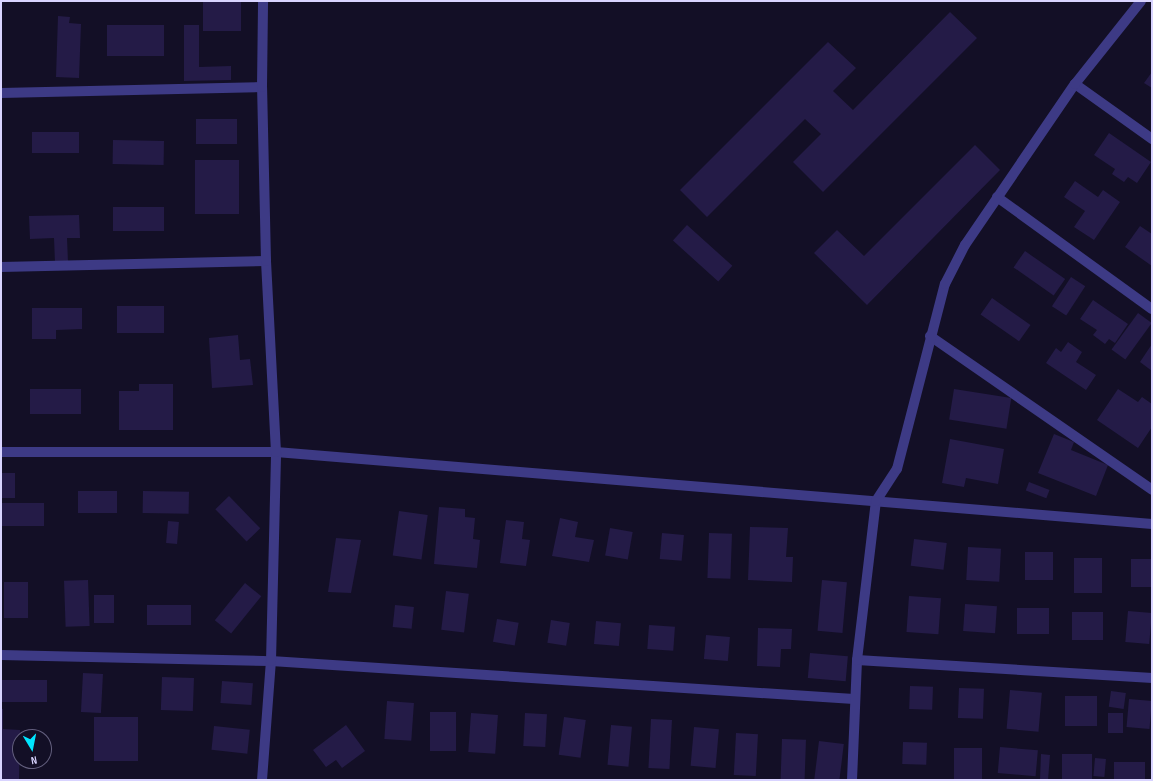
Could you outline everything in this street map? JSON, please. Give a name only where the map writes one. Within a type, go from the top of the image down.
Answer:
[{"type":"street","points":[[262,780],[271,660],[276,452],[266,261],[262,87],[263,1]]},
{"type":"street","points":[[852,780],[854,698],[857,660],[876,501],[897,469],[930,336],[952,267],[1075,84],[1141,1]]},
{"type":"street","points":[[1075,84],[1152,139]]},
{"type":"street","points":[[1,93],[262,87]]},
{"type":"street","points":[[997,198],[1152,309]]},
{"type":"street","points":[[1,267],[266,261]]},
{"type":"street","points":[[930,336],[1152,490]]},
{"type":"street","points":[[1,452],[276,452],[1152,524]]},
{"type":"street","points":[[1,655],[271,660],[854,698]]},
{"type":"street","points":[[857,660],[1152,678]]},
{"type":"building","points":[[203,1],[241,1],[241,31],[203,31]]},
{"type":"building","points":[[950,12],[977,38],[823,192],[793,162],[821,134],[805,119],[707,217],[680,190],[828,42],[856,68],[833,91],[853,110]]},
{"type":"building","points":[[58,16],[70,17],[69,23],[81,24],[79,78],[56,77]]},
{"type":"building","points":[[107,25],[164,25],[164,56],[107,56]]},
{"type":"building","points":[[184,25],[199,25],[199,67],[231,66],[231,80],[184,81]]},
{"type":"building","points":[[1152,72],[1152,88],[1144,83]]},
{"type":"building","points":[[196,119],[237,119],[237,144],[196,144]]},
{"type":"building","points":[[32,132],[79,132],[79,153],[32,153]]},
{"type":"building","points":[[1109,133],[1151,162],[1137,183],[1128,177],[1124,182],[1112,174],[1115,169],[1094,155]]},
{"type":"building","points":[[113,140],[164,141],[164,165],[113,164]]},
{"type":"building","points":[[975,145],[1000,170],[867,305],[814,253],[837,230],[864,256]]},
{"type":"building","points":[[195,160],[239,160],[239,214],[195,214]]},
{"type":"building","points":[[1075,181],[1098,197],[1103,190],[1120,202],[1094,240],[1074,227],[1085,211],[1064,197]]},
{"type":"building","points":[[113,207],[164,207],[164,231],[113,231]]},
{"type":"building","points":[[79,215],[80,238],[67,238],[68,262],[55,263],[54,238],[30,239],[29,216]]},
{"type":"building","points":[[687,225],[732,266],[718,281],[673,241]]},
{"type":"building","points":[[1140,226],[1152,234],[1152,266],[1125,247]]},
{"type":"building","points":[[1025,251],[1065,279],[1054,295],[1014,267]]},
{"type":"building","points":[[1071,277],[1085,286],[1066,316],[1052,306]]},
{"type":"building","points":[[992,298],[1031,325],[1019,341],[981,314]]},
{"type":"building","points":[[1093,300],[1128,324],[1115,343],[1109,339],[1105,344],[1093,335],[1097,330],[1080,319]]},
{"type":"building","points":[[117,306],[164,306],[164,333],[117,333]]},
{"type":"building","points":[[32,308],[82,308],[82,329],[56,330],[56,339],[32,339]]},
{"type":"building","points":[[1138,313],[1152,323],[1125,359],[1112,349]]},
{"type":"building","points":[[238,335],[240,360],[250,359],[253,385],[212,388],[209,338]]},
{"type":"building","points":[[1068,342],[1082,352],[1076,362],[1096,375],[1086,390],[1046,363],[1056,348],[1061,352]]},
{"type":"building","points":[[1152,344],[1152,371],[1140,362]]},
{"type":"building","points":[[139,384],[173,384],[173,430],[119,430],[119,391],[139,391]]},
{"type":"building","points":[[30,389],[81,389],[81,414],[30,414]]},
{"type":"building","points":[[954,389],[1011,398],[1006,429],[949,420]]},
{"type":"building","points":[[1118,389],[1138,402],[1142,397],[1152,404],[1152,427],[1138,448],[1097,420]]},
{"type":"building","points":[[1054,434],[1074,442],[1071,450],[1108,465],[1096,496],[1038,473]]},
{"type":"building","points":[[950,439],[1004,449],[998,484],[966,478],[964,487],[942,483]]},
{"type":"building","points":[[1,473],[15,473],[15,498],[1,498]]},
{"type":"building","points":[[1029,482],[1050,490],[1046,498],[1026,490]]},
{"type":"building","points":[[78,491],[117,491],[117,513],[78,513]]},
{"type":"building","points":[[143,491],[189,492],[189,514],[143,513]]},
{"type":"building","points":[[229,496],[260,528],[247,542],[215,509]]},
{"type":"building","points":[[1,503],[44,503],[44,526],[1,526]]},
{"type":"building","points":[[439,507],[465,509],[465,517],[475,518],[473,539],[480,540],[477,568],[434,564]]},
{"type":"building","points":[[399,511],[428,515],[421,560],[393,556]]},
{"type":"building","points":[[560,518],[578,522],[575,537],[594,540],[589,562],[552,556]]},
{"type":"building","points":[[506,520],[524,522],[522,539],[530,540],[526,566],[500,563]]},
{"type":"building","points":[[168,521],[179,522],[177,544],[166,543]]},
{"type":"building","points":[[750,527],[788,528],[786,557],[793,557],[792,582],[748,580]]},
{"type":"building","points":[[610,528],[633,532],[628,560],[605,556]]},
{"type":"building","points":[[662,533],[684,535],[682,561],[660,559]]},
{"type":"building","points":[[709,533],[732,534],[730,579],[707,578]]},
{"type":"building","points":[[336,538],[361,540],[351,593],[328,592]]},
{"type":"building","points":[[914,539],[947,543],[943,570],[911,566]]},
{"type":"building","points":[[968,547],[1001,549],[999,582],[966,580]]},
{"type":"building","points":[[1025,552],[1053,552],[1053,580],[1025,580]]},
{"type":"building","points":[[1074,558],[1102,558],[1102,593],[1074,593]]},
{"type":"building","points":[[1131,559],[1152,559],[1152,587],[1131,587]]},
{"type":"building","points":[[88,580],[90,626],[66,627],[64,581]]},
{"type":"building","points":[[822,580],[847,582],[842,633],[818,631]]},
{"type":"building","points":[[4,582],[28,582],[28,618],[4,618]]},
{"type":"building","points":[[245,583],[261,596],[231,634],[215,620]]},
{"type":"building","points":[[446,591],[469,594],[464,633],[441,630]]},
{"type":"building","points":[[94,595],[114,595],[114,623],[94,623]]},
{"type":"building","points":[[909,596],[941,598],[938,634],[906,632]]},
{"type":"building","points":[[965,604],[997,606],[995,633],[963,631]]},
{"type":"building","points":[[147,605],[191,605],[191,625],[147,625]]},
{"type":"building","points":[[395,605],[414,607],[412,629],[393,627]]},
{"type":"building","points":[[1017,608],[1049,608],[1049,634],[1017,634]]},
{"type":"building","points":[[1128,611],[1152,613],[1149,644],[1125,642]]},
{"type":"building","points":[[1072,612],[1103,612],[1103,640],[1072,640]]},
{"type":"building","points":[[497,619],[519,623],[515,645],[493,642]]},
{"type":"building","points":[[551,620],[570,623],[566,646],[547,643]]},
{"type":"building","points":[[596,621],[621,623],[619,646],[594,644]]},
{"type":"building","points":[[649,625],[675,627],[673,651],[647,649]]},
{"type":"building","points":[[758,628],[792,629],[791,649],[781,649],[780,667],[757,666]]},
{"type":"building","points":[[706,635],[730,637],[728,661],[704,659]]},
{"type":"building","points":[[810,653],[848,656],[846,681],[808,678]]},
{"type":"building","points":[[83,673],[103,674],[101,713],[81,712]]},
{"type":"building","points":[[162,677],[194,678],[193,711],[161,710]]},
{"type":"building","points":[[1,680],[47,680],[47,702],[1,702]]},
{"type":"building","points":[[222,681],[253,683],[251,705],[220,703]]},
{"type":"building","points":[[910,686],[933,687],[932,710],[909,709]]},
{"type":"building","points":[[959,688],[984,689],[983,719],[958,718]]},
{"type":"building","points":[[1010,690],[1042,693],[1038,732],[1007,729]]},
{"type":"building","points":[[1111,691],[1126,693],[1124,709],[1109,707]]},
{"type":"building","points":[[1065,696],[1097,696],[1097,726],[1065,726]]},
{"type":"building","points":[[1129,699],[1152,701],[1149,729],[1127,727]]},
{"type":"building","points":[[387,701],[414,703],[411,741],[384,739]]},
{"type":"building","points":[[1,709],[3,709],[3,729],[12,730],[12,769],[19,769],[19,780],[1,780]]},
{"type":"building","points":[[430,712],[456,712],[456,751],[430,751]]},
{"type":"building","points":[[471,713],[498,715],[495,754],[468,752]]},
{"type":"building","points":[[525,713],[547,714],[545,747],[523,746]]},
{"type":"building","points":[[1108,713],[1123,713],[1123,733],[1108,733]]},
{"type":"building","points":[[94,717],[138,717],[138,761],[94,761]]},
{"type":"building","points":[[564,717],[586,720],[580,758],[559,755]]},
{"type":"building","points":[[651,719],[672,720],[669,769],[648,768]]},
{"type":"building","points":[[346,725],[365,751],[342,768],[336,760],[326,767],[313,750]]},
{"type":"building","points":[[611,725],[632,727],[628,767],[608,765]]},
{"type":"building","points":[[214,726],[250,730],[247,754],[211,750]]},
{"type":"building","points":[[694,727],[719,729],[716,768],[691,766]]},
{"type":"building","points":[[736,733],[758,734],[756,776],[734,775]]},
{"type":"building","points":[[782,739],[806,740],[805,780],[781,780]]},
{"type":"building","points":[[819,741],[844,744],[839,780],[814,780]]},
{"type":"building","points":[[903,742],[927,743],[926,765],[902,764]]},
{"type":"building","points":[[1000,747],[1038,750],[1036,776],[998,773]]},
{"type":"building","points":[[954,748],[982,748],[982,780],[954,780]]},
{"type":"building","points":[[1041,754],[1050,755],[1048,780],[1040,780]]},
{"type":"building","points":[[1062,754],[1092,754],[1092,779],[1062,779]]},
{"type":"building","points":[[1095,758],[1106,759],[1104,777],[1093,776]]},
{"type":"building","points":[[1114,762],[1145,762],[1145,780],[1114,780]]}]
